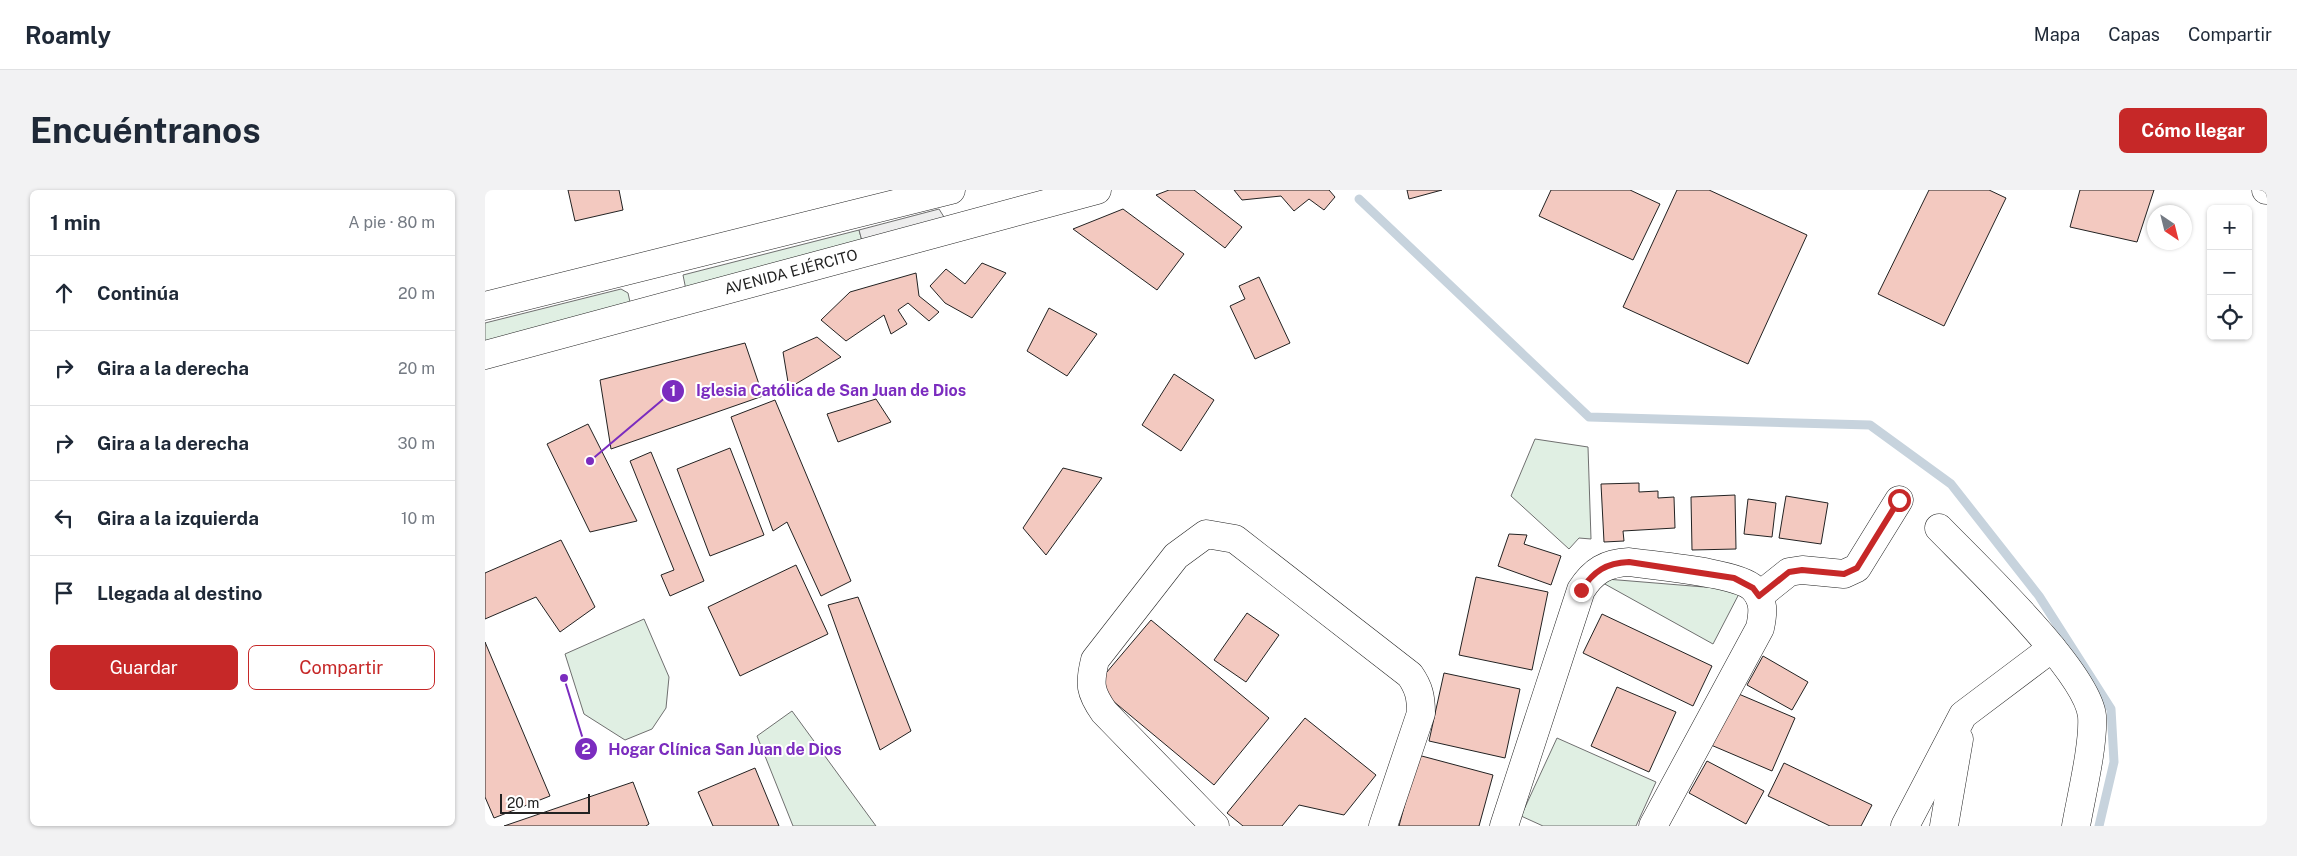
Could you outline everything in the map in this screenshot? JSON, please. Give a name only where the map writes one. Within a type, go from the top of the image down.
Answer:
[{"type":"street","points":[[485,306],[628,272],[951,190]]},
{"type":"street","name":"AVENIDA EJÉRCITO","points":[[485,355],[1097,190]]},
{"type":"street","points":[[628,272],[642,280],[648,290],[648,300],[638,314]]},
{"type":"street","points":[[1759,596],[1789,572],[1802,570],[1844,574],[1857,568],[1899,500]]},
{"type":"street","points":[[1939,528],[2053,648],[2089,704],[2092,716],[2091,731],[2076,826]]},
{"type":"street","points":[[1215,826],[1104,712],[1092,695],[1091,676],[1095,660],[1176,556],[1191,543],[1206,534],[1235,539],[1410,675],[1417,686],[1421,699],[1421,713],[1383,826]]},
{"type":"street","points":[[1504,826],[1581,590],[1589,578],[1601,568],[1615,563],[1629,562],[1734,578],[1753,588],[1759,596],[1764,611],[1760,628],[1653,826]]},
{"type":"street","points":[[1905,826],[1963,715],[2053,648]]},
{"type":"street","points":[[1944,826],[1963,715]]},
{"type":"green space","points":[[859,230],[862,241],[686,290],[683,275]]},
{"type":"green space","points":[[621,289],[628,293],[630,302],[627,307],[485,343],[485,323]]},
{"type":"green space","points":[[1535,439],[1588,447],[1591,539],[1579,538],[1569,549],[1511,496]]},
{"type":"green space","points":[[1594,578],[1741,590],[1713,644]]},
{"type":"green space","points":[[644,619],[669,677],[666,708],[652,729],[625,740],[584,714],[565,654]]},
{"type":"green space","points":[[792,711],[876,826],[793,826],[757,736]]},
{"type":"green space","points":[[1557,738],[1656,782],[1636,826],[1543,826],[1521,816]]},
{"type":"shaded area","points":[[939,209],[944,217],[942,221],[862,241],[859,230]]},
{"type":"building","points":[[568,190],[619,190],[623,210],[575,221]]},
{"type":"building","points":[[1169,190],[1194,190],[1242,227],[1225,248],[1156,195]]},
{"type":"building","points":[[1234,190],[1329,190],[1335,197],[1324,210],[1309,199],[1294,211],[1281,196],[1242,200]]},
{"type":"building","points":[[1407,190],[1442,190],[1409,199]]},
{"type":"building","points":[[1551,190],[1630,190],[1660,204],[1633,260],[1539,216]]},
{"type":"building","points":[[1677,190],[1709,190],[1807,235],[1748,364],[1623,307]]},
{"type":"building","points":[[1929,190],[1989,190],[2006,198],[1944,326],[1878,294]]},
{"type":"building","points":[[2080,190],[2154,190],[2149,205],[2147,205],[2147,211],[2137,242],[2070,227]]},
{"type":"building","points":[[1123,209],[1184,254],[1157,290],[1073,229]]},
{"type":"building","points":[[982,263],[1006,273],[972,318],[945,303],[930,286],[946,269],[965,284]]},
{"type":"building","points":[[916,273],[919,296],[939,312],[929,321],[908,303],[898,310],[907,324],[891,334],[884,315],[846,341],[821,320],[850,292]]},
{"type":"building","points":[[1259,277],[1290,343],[1255,359],[1230,306],[1245,299],[1239,286]]},
{"type":"building","points":[[1049,308],[1097,334],[1067,376],[1027,351]]},
{"type":"building","points":[[817,337],[841,357],[789,388],[783,352]]},
{"type":"building","points":[[745,343],[763,396],[611,449],[600,380]]},
{"type":"building","points":[[1174,374],[1214,400],[1181,451],[1142,425]]},
{"type":"building","points":[[876,399],[891,422],[838,442],[827,414]]},
{"type":"building","points":[[775,400],[851,581],[821,596],[787,522],[773,531],[731,417]]},
{"type":"building","points":[[588,424],[637,521],[590,532],[547,444]]},
{"type":"building","points":[[730,448],[764,535],[710,556],[677,469]]},
{"type":"building","points":[[651,452],[704,581],[670,596],[661,575],[674,570],[630,461]]},
{"type":"building","points":[[1063,468],[1102,478],[1046,555],[1023,528]]},
{"type":"building","points":[[1639,483],[1639,492],[1658,491],[1658,498],[1674,497],[1675,528],[1623,531],[1624,541],[1604,542],[1601,484]]},
{"type":"building","points":[[1735,495],[1736,549],[1692,550],[1691,497]]},
{"type":"building","points":[[1786,496],[1828,503],[1821,544],[1779,538]]},
{"type":"building","points":[[1748,499],[1776,503],[1772,537],[1744,534]]},
{"type":"building","points":[[1509,534],[1527,535],[1524,544],[1561,556],[1551,585],[1498,566]]},
{"type":"building","points":[[561,540],[595,607],[560,632],[536,597],[485,619],[485,573]]},
{"type":"building","points":[[796,565],[828,634],[740,676],[708,607]]},
{"type":"building","points":[[1476,577],[1548,592],[1532,670],[1459,655]]},
{"type":"building","points":[[858,597],[911,731],[880,750],[828,605]]},
{"type":"building","points":[[1247,613],[1279,635],[1246,682],[1214,660]]},
{"type":"building","points":[[1602,614],[1712,666],[1693,706],[1583,653]]},
{"type":"building","points":[[1151,620],[1269,718],[1214,785],[1095,686]]},
{"type":"building","points":[[485,642],[550,796],[494,818],[485,797]]},
{"type":"building","points":[[1763,656],[1808,682],[1792,710],[1747,685]]},
{"type":"building","points":[[1444,673],[1520,689],[1505,758],[1429,741]]},
{"type":"building","points":[[1617,687],[1676,712],[1649,772],[1591,746]]},
{"type":"building","points":[[1734,692],[1795,718],[1772,771],[1711,745]]},
{"type":"building","points":[[1305,718],[1376,775],[1344,815],[1299,805],[1282,826],[1243,826],[1227,813]]},
{"type":"building","points":[[1418,755],[1493,775],[1479,826],[1399,826]]},
{"type":"building","points":[[1707,761],[1764,791],[1746,824],[1689,793]]},
{"type":"building","points":[[1784,763],[1872,805],[1861,826],[1830,826],[1768,796]]},
{"type":"building","points":[[755,768],[779,826],[713,826],[698,792]]},
{"type":"building","points":[[633,782],[649,824],[646,826],[504,826]]},
{"type":"waterway","points":[[1359,199],[1589,417],[1870,425],[1951,484],[2039,596],[2111,709],[2114,762],[2099,826]]},
{"type":"place","name":"Iglesia Católica de San Juan de Dios","points":[[590,461]]},
{"type":"place","name":"Hogar Clínica San Juan de Dios","points":[[564,678]]},
{"type":"route","points":[[1581,590],[1589,578],[1601,568],[1615,563],[1629,562],[1734,578],[1753,588],[1759,596],[1789,572],[1802,570],[1844,574],[1857,568],[1899,500]]}]
